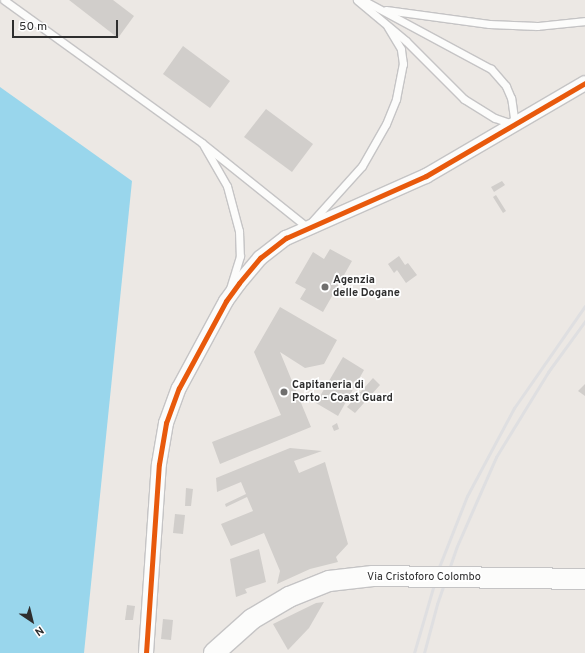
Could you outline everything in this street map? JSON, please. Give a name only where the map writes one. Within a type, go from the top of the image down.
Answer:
[{"type":"main road","name":"Via Cristoforo Colombo","points":[[214,653],[252,619],[289,596],[329,581],[374,576],[585,579]]},
{"type":"street","points":[[146,653],[159,464],[166,423],[179,388],[226,301],[264,254],[307,227],[388,194],[515,125],[585,83]]},
{"type":"lane","points":[[4,0],[202,143],[307,227],[362,166],[386,124],[396,99],[403,64],[401,49],[388,27]]},
{"type":"lane","points":[[357,0],[388,27],[464,99],[495,118],[515,125],[512,98],[506,86],[491,70],[363,0]]},
{"type":"lane","points":[[381,10],[489,24],[537,26],[585,21]]},
{"type":"lane","points":[[202,143],[227,186],[239,231],[240,256],[226,301]]},
{"type":"water","points":[[0,87],[132,181],[84,653],[0,653]]},
{"type":"building","points":[[69,0],[113,0],[134,16],[118,38]]},
{"type":"building","points":[[183,46],[230,81],[210,108],[163,74]]},
{"type":"building","points":[[266,109],[313,144],[292,172],[244,137]]},
{"type":"building","points":[[502,181],[505,185],[494,192],[491,187]]},
{"type":"building","points":[[496,195],[506,211],[503,213],[493,197]]},
{"type":"building","points":[[330,249],[352,261],[323,312],[300,299],[306,289],[295,283],[313,252],[324,259]]},
{"type":"building","points":[[399,256],[405,265],[408,263],[417,275],[406,283],[397,270],[394,273],[388,264]]},
{"type":"building","name":"Capitaneria di Porto - Coast Guard","points":[[280,307],[337,340],[324,364],[305,368],[280,352],[311,427],[220,464],[212,442],[281,415],[254,352]]},
{"type":"building","points":[[343,357],[364,370],[338,416],[316,403]]},
{"type":"building","points":[[373,378],[380,385],[355,413],[347,407]]},
{"type":"building","points":[[585,384],[585,396],[578,391]]},
{"type":"building","points":[[337,423],[339,429],[334,431],[332,426]]},
{"type":"building","points":[[290,448],[322,451],[294,461],[299,473],[325,462],[348,544],[336,557],[338,562],[310,569],[277,584],[280,571],[264,533],[231,546],[221,524],[253,511],[247,497],[226,507],[225,504],[246,494],[241,482],[217,492],[216,478]]},
{"type":"building","points":[[186,488],[193,489],[191,506],[185,506]]},
{"type":"building","points":[[175,514],[185,515],[183,534],[173,533]]},
{"type":"building","points":[[259,549],[266,582],[245,589],[247,593],[236,597],[230,559]]},
{"type":"building","points":[[324,602],[309,628],[288,650],[273,624],[316,603]]},
{"type":"building","points":[[127,605],[135,606],[133,620],[125,620]]},
{"type":"building","points":[[163,619],[173,620],[171,640],[161,639]]},
{"type":"railway","points":[[414,653],[439,567],[467,496],[514,408],[585,306]]},
{"type":"railway","points":[[424,653],[437,604],[457,546],[496,457],[548,372],[585,321]]},
{"type":"cycle path","points":[[146,653],[159,464],[166,423],[179,388],[226,301],[239,283],[260,258],[286,238],[426,176],[585,83]]},
{"type":"place","name":"Agenzia delle Dogane","points":[[325,287]]},
{"type":"place","name":"Capitaneria di Porto - Coast Guard","points":[[284,392]]}]
